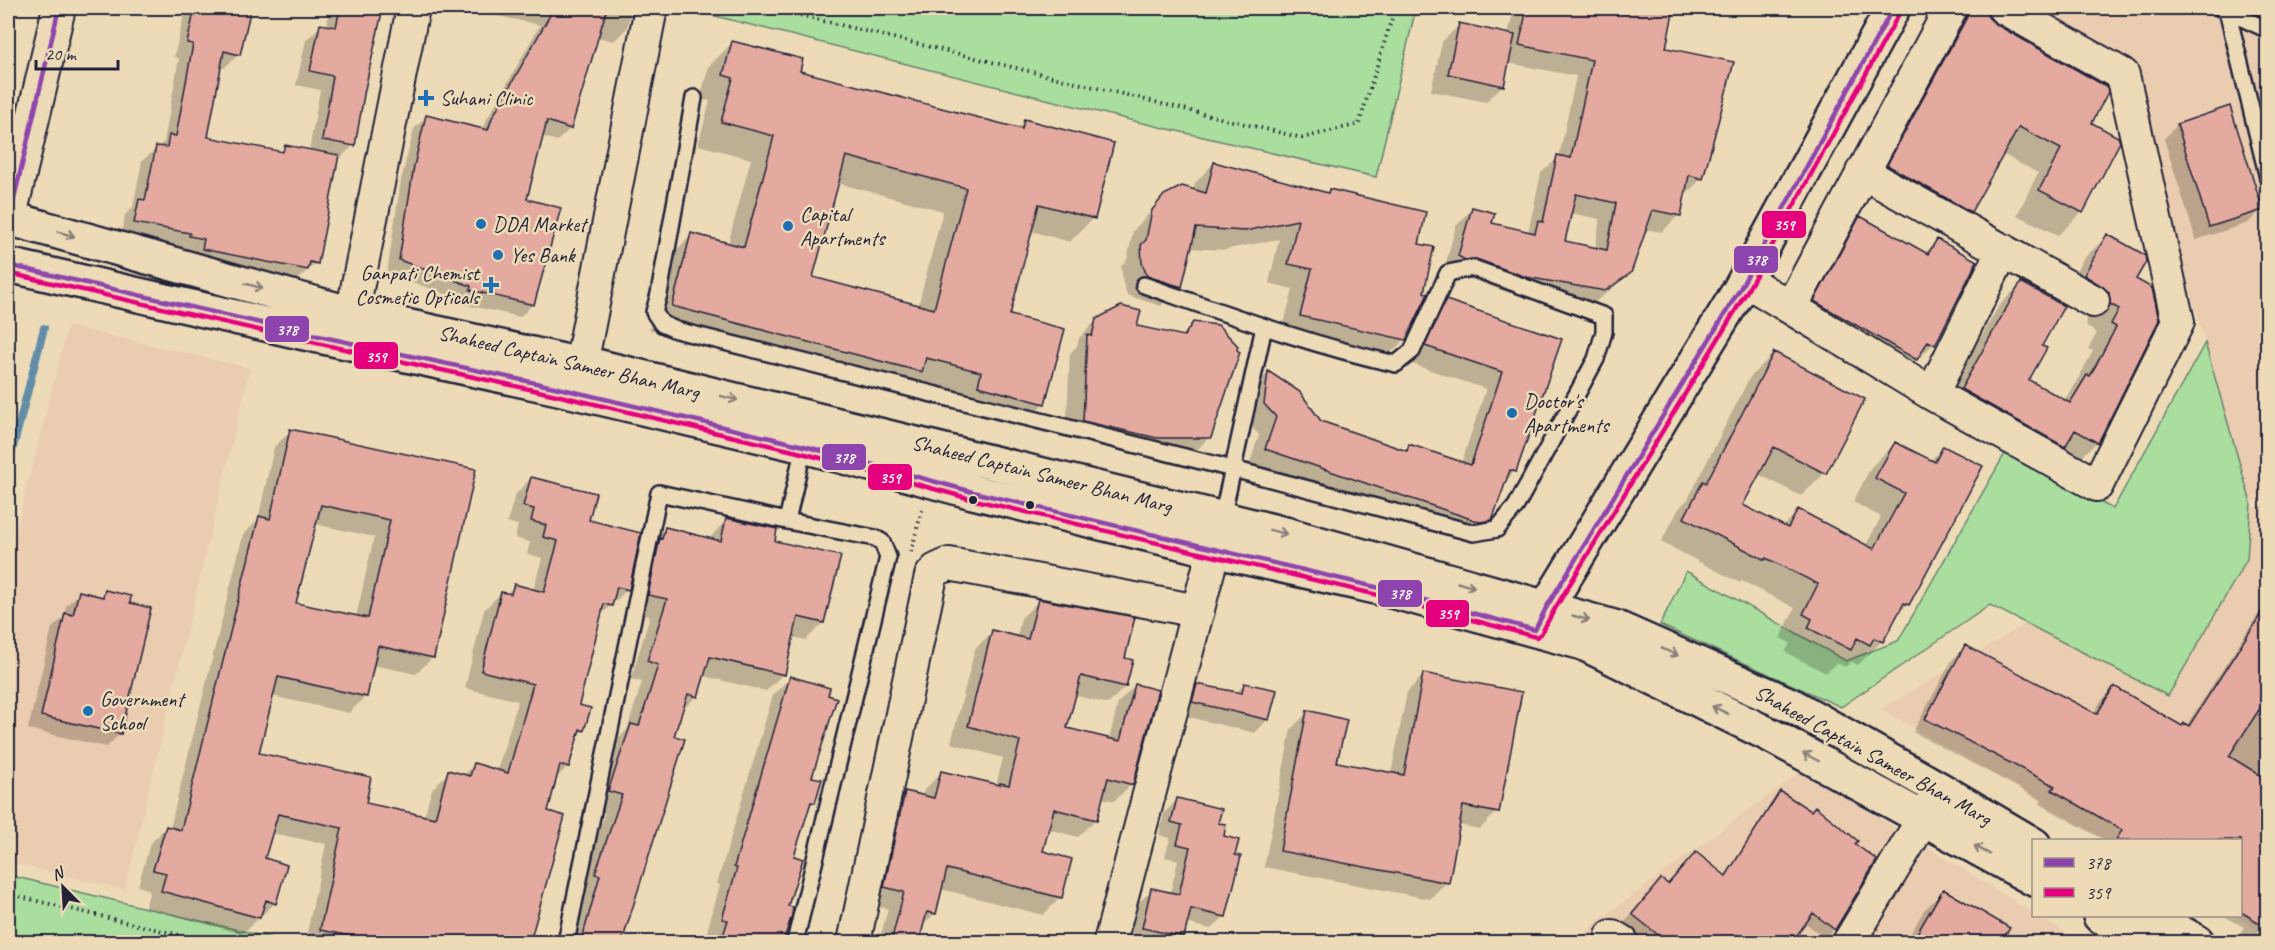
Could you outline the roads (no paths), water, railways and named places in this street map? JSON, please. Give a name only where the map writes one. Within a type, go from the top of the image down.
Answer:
[{"type":"street","points":[[8,220],[59,8]]},
{"type":"street","points":[[352,314],[413,8]]},
{"type":"street","points":[[581,365],[651,8]]},
{"type":"street","points":[[1540,619],[1745,280],[1893,8]]},
{"type":"street","points":[[1791,307],[1951,8]]},
{"type":"street","points":[[1745,280],[1932,394],[2097,485],[2178,322],[2123,75],[2004,8]]},
{"type":"street","points":[[1862,172],[2093,301]]},
{"type":"street","name":"Shaheed Captain Sameer Bhan Marg","points":[[8,220],[352,314],[581,365],[600,367],[808,432],[973,492],[1384,588],[1540,619],[1617,628],[1793,706],[2032,844]]},
{"type":"street","points":[[1932,394],[2003,250]]},
{"type":"street","name":"Shaheed Captain Sameer Bhan Marg","points":[[8,265],[300,333],[554,387],[808,432],[1222,518],[1285,534],[1540,619],[1583,643],[1772,736],[2032,878]]},
{"type":"street","points":[[1110,942],[1222,518]]},
{"type":"street","points":[[854,942],[931,576],[936,570],[949,564],[1198,611]]},
{"type":"street","points":[[1849,942],[1941,790]]},
{"type":"street","points":[[2104,917],[2149,942]]},
{"type":"street","points":[[2155,917],[2198,942]]},
{"type":"lane","points":[[2223,9],[2268,30]]},
{"type":"lane","points":[[2223,9],[2268,178]]},
{"type":"lane","points":[[694,98],[654,312],[662,324],[676,330],[1233,470],[1474,534],[1497,530],[1516,506],[1596,359],[1604,332],[1604,316],[1473,268],[1448,273],[1412,351],[1396,364],[1358,356],[1264,327],[1144,285]]},
{"type":"lane","points":[[1222,518],[1264,327]]},
{"type":"lane","points":[[787,521],[808,432]]},
{"type":"lane","points":[[566,942],[659,493],[875,538],[882,542],[888,557],[795,942]]},
{"type":"waterway","points":[[8,467],[44,328]]},
{"type":"place","name":"Suhani Clinic","points":[[426,98]]},
{"type":"place","name":"DDA Market","points":[[481,224]]},
{"type":"place","name":"Capital Apartments","points":[[788,226]]},
{"type":"place","name":"Yes Bank","points":[[498,255]]},
{"type":"place","name":"Ganpati Chemist Cosmetic Opticals","points":[[491,285]]},
{"type":"place","name":"Doctor's Apartments","points":[[1512,413]]},
{"type":"place","name":"Government School","points":[[88,711]]}]
